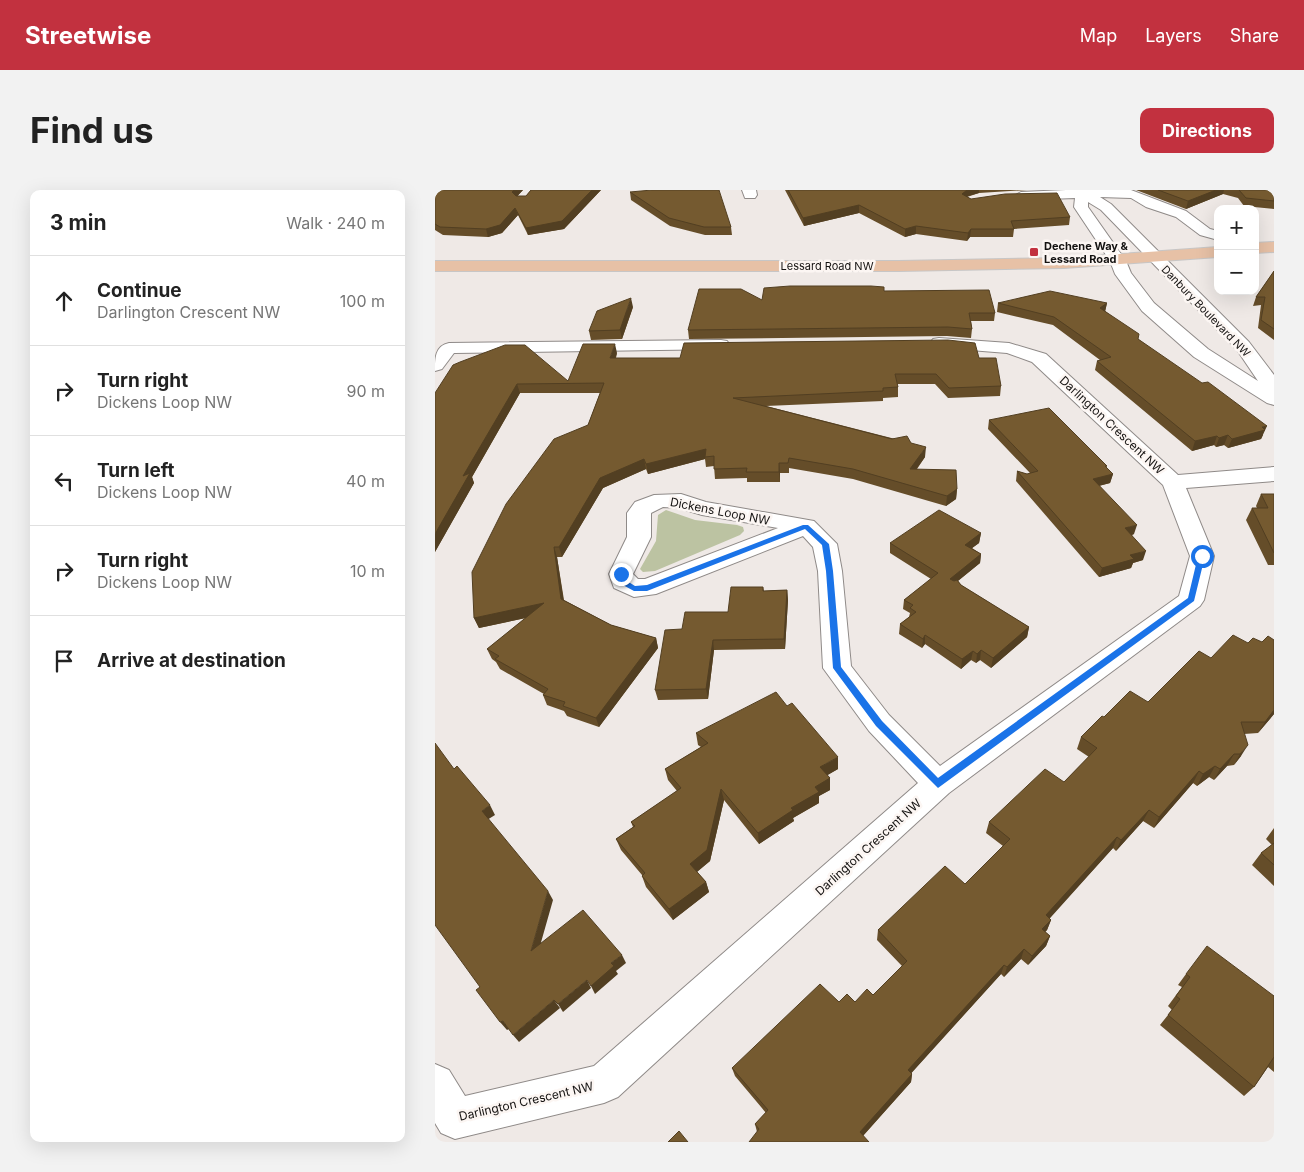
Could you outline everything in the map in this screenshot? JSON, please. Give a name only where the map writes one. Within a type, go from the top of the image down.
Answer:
[{"type":"main road","points":[[1259,248],[1274,247]]},
{"type":"main road","name":"Lessard Road NW","points":[[435,266],[899,266],[1118,260],[1214,252]]},
{"type":"street","points":[[1004,196],[1081,192],[1142,192],[1151,204],[1181,214],[1211,234]]},
{"type":"street","name":"Danbury Boulevard NW","points":[[1081,192],[1106,207],[1154,258],[1243,346],[1274,389]]},
{"type":"street","name":"Danbury Boulevard NW","points":[[1081,192],[1081,207],[1118,260],[1123,274],[1148,306],[1201,353],[1274,399]]},
{"type":"street","points":[[1211,234],[1202,235],[1214,252]]},
{"type":"street","name":"Darlington Crescent NW","points":[[435,1084],[455,1119],[604,1083],[938,784],[1191,600],[1202,556],[1173,482],[1039,358],[1009,348],[947,343],[917,344]]},
{"type":"street","points":[[435,365],[449,348],[738,345]]},
{"type":"street","points":[[1173,482],[1274,474]]},
{"type":"street","name":"Dickens Loop NW","points":[[662,500],[681,501],[702,508],[806,526],[647,588],[634,588],[623,582],[621,574],[635,550],[642,526],[639,514],[643,507],[662,500]]},
{"type":"street","points":[[806,526],[825,544],[830,571],[837,668],[879,723],[938,784]]},
{"type":"green space","points":[[666,510],[695,520],[737,525],[743,527],[744,531],[740,535],[655,571],[643,572],[640,569],[656,541],[658,515]]},
{"type":"building","points":[[435,190],[514,190],[512,192],[516,196],[526,196],[531,190],[592,190],[562,221],[526,228],[515,208],[500,225],[486,229],[440,227],[435,224]]},
{"type":"building","points":[[652,190],[719,190],[731,227],[704,227],[669,218],[630,192]]},
{"type":"building","points":[[788,190],[967,190],[962,194],[971,199],[1005,194],[1057,193],[1070,217],[1011,221],[1014,229],[971,229],[968,233],[916,226],[905,229],[859,205],[803,218]]},
{"type":"building","points":[[1158,190],[1216,190],[1188,201]]},
{"type":"building","points":[[1239,190],[1274,190],[1274,201],[1246,198]]},
{"type":"building","points":[[1274,271],[1274,329],[1261,320],[1265,297],[1256,297]]},
{"type":"building","points":[[790,286],[871,286],[884,287],[884,291],[989,290],[995,313],[969,313],[972,329],[948,327],[688,330],[699,289],[741,289],[762,300],[764,288]]},
{"type":"building","points":[[1050,291],[1107,303],[1100,308],[1139,334],[1138,339],[1202,383],[1208,382],[1267,426],[1262,427],[1265,430],[1232,439],[1228,435],[1195,441],[1097,361],[1111,357],[1054,317],[998,303]]},
{"type":"building","points":[[631,298],[620,330],[589,331],[597,311]]},
{"type":"building","points":[[948,340],[975,343],[979,358],[996,358],[1001,386],[949,388],[936,374],[895,374],[898,387],[883,388],[883,391],[733,398],[892,439],[907,436],[911,443],[926,447],[910,469],[956,470],[957,489],[947,496],[853,469],[789,458],[788,463],[779,463],[779,472],[746,472],[747,468],[714,469],[714,456],[705,457],[706,449],[646,464],[644,459],[600,478],[559,547],[554,547],[561,599],[611,625],[656,638],[596,718],[563,706],[565,702],[543,695],[548,689],[495,659],[499,656],[487,649],[544,603],[474,618],[472,572],[506,504],[554,439],[588,425],[604,383],[517,384],[463,476],[470,473],[435,534],[435,393],[453,365],[505,345],[525,345],[568,381],[583,344],[615,344],[610,358],[680,358],[684,343]]},
{"type":"building","points":[[1049,408],[1113,474],[1093,479],[1137,525],[1125,528],[1146,551],[1130,555],[1134,559],[1102,568],[1017,471],[1027,474],[1038,471],[989,420]]},
{"type":"building","points":[[1261,494],[1274,494],[1274,553],[1252,508],[1268,508]]},
{"type":"building","points":[[939,510],[981,533],[965,545],[981,554],[950,579],[957,580],[961,585],[1029,627],[993,658],[981,650],[977,654],[973,651],[962,659],[925,635],[923,639],[900,624],[916,612],[910,608],[913,605],[904,600],[938,573],[890,543]]},
{"type":"building","points":[[731,587],[763,587],[763,591],[787,590],[784,639],[713,640],[706,689],[655,690],[665,630],[682,629],[685,612],[728,612]]},
{"type":"building","points":[[1233,635],[1248,643],[1253,638],[1262,642],[1268,636],[1274,640],[1274,710],[1265,722],[1241,722],[1248,745],[1240,754],[1234,754],[1220,769],[1215,766],[1203,774],[1199,771],[1159,817],[1149,810],[1121,840],[1117,837],[1046,915],[1051,920],[1042,929],[1050,936],[1032,956],[1024,949],[1007,967],[1004,965],[908,1070],[912,1074],[860,1132],[869,1142],[749,1142],[759,1129],[755,1124],[768,1110],[732,1068],[820,984],[839,1002],[847,994],[855,1002],[867,989],[873,995],[907,961],[878,930],[945,866],[965,884],[1010,839],[989,822],[1045,769],[1064,782],[1097,748],[1081,737],[1130,691],[1148,702],[1199,651],[1211,658]]},
{"type":"building","points":[[776,692],[787,706],[792,703],[838,757],[820,767],[830,778],[815,787],[819,792],[791,808],[793,810],[758,833],[721,789],[707,850],[690,864],[706,882],[669,909],[642,876],[645,873],[616,839],[635,826],[631,822],[681,788],[665,769],[708,743],[696,733]]},
{"type":"building","points":[[435,743],[454,769],[457,766],[490,805],[482,811],[548,891],[531,951],[583,910],[622,955],[611,963],[614,966],[591,986],[587,980],[558,1004],[554,1000],[513,1035],[503,1021],[500,1022],[476,990],[480,987],[435,925]]},
{"type":"building","points":[[1274,843],[1274,865],[1261,853]]},
{"type":"building","points":[[1207,946],[1274,996],[1274,1057],[1254,1087],[1168,1015],[1180,999],[1176,996],[1190,977],[1186,974]]},
{"type":"building","points":[[679,1131],[688,1142],[668,1142]]},
{"type":"place","name":"Dechene Way & Lessard Road","points":[[1034,252]]},
{"type":"route","points":[[621,574],[623,582],[634,588],[647,588],[806,526],[825,544],[830,571],[837,668],[879,723],[938,784],[1191,600],[1202,556]]}]
